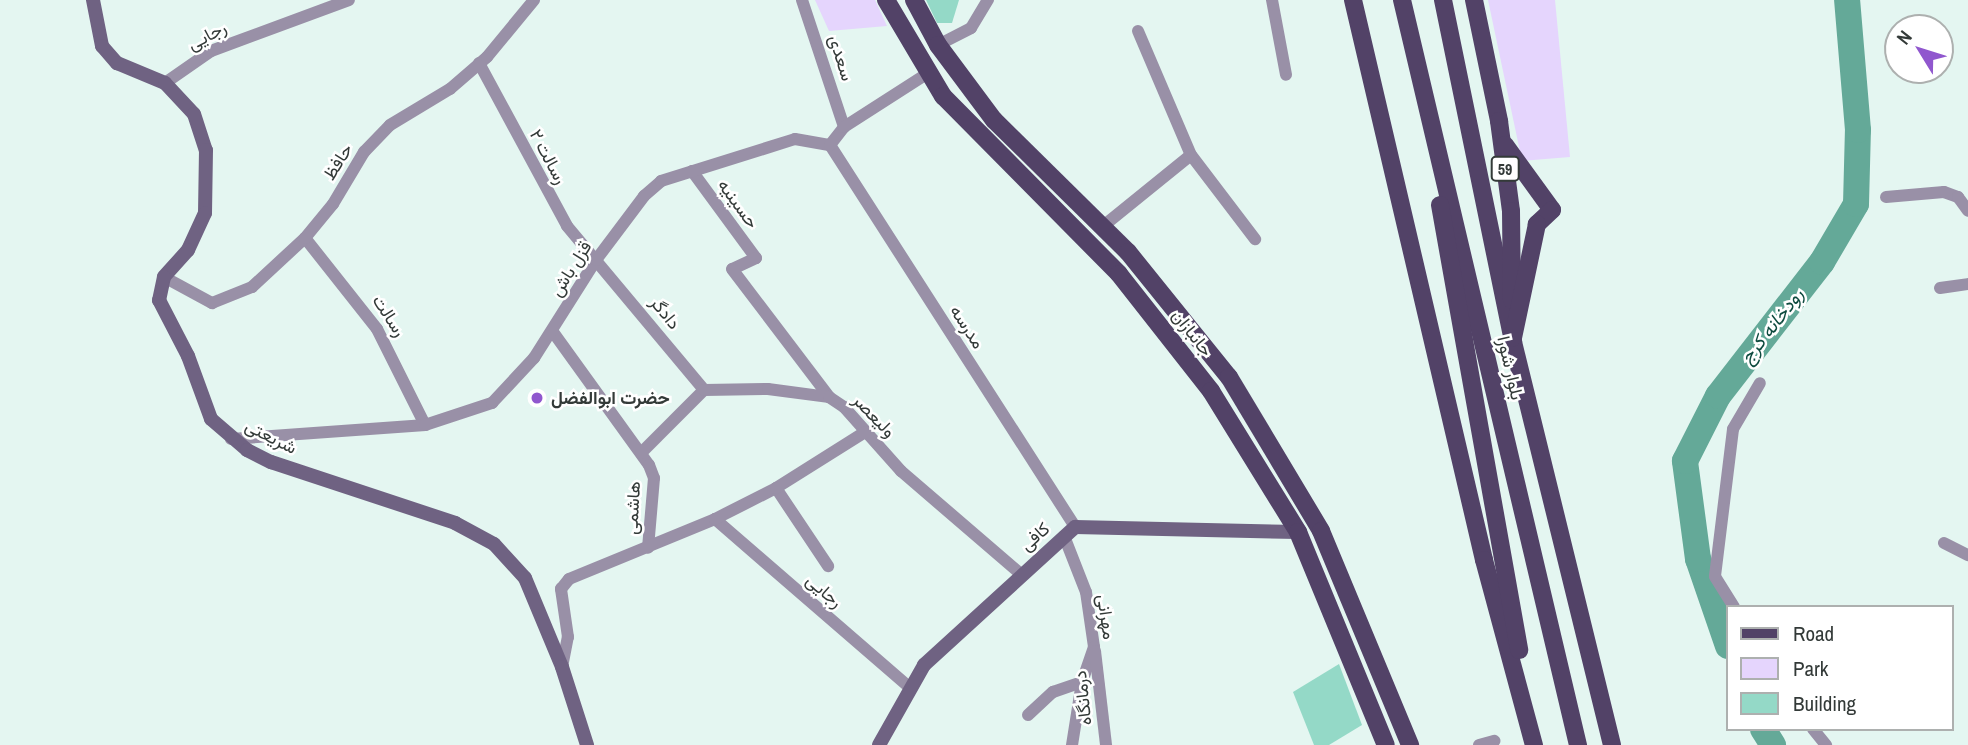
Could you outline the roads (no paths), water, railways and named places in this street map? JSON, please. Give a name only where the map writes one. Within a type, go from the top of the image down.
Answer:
[{"type":"main road","name":"جانبازان","points":[[886,0],[928,74],[975,134],[1119,274],[1211,391],[1298,532],[1386,745]]},
{"type":"main road","name":"جانبازان","points":[[914,0],[937,45],[994,120],[1102,227],[1180,312],[1229,377],[1321,531],[1410,745]]},
{"type":"main road","points":[[1353,0],[1481,547],[1535,745]]},
{"type":"main road","name":"بلوار شورا","points":[[1402,0],[1578,745]]},
{"type":"main road","name":"بلوار شورا","points":[[1443,0],[1513,342],[1612,745]]},
{"type":"main road","name":"59","points":[[1474,0],[1501,139],[1511,211],[1513,342]]},
{"type":"main road","points":[[1425,97],[1445,242],[1535,745]]},
{"type":"main road","points":[[1501,139],[1552,210],[1537,224],[1513,342]]},
{"type":"main road","points":[[1298,532],[1321,531]]},
{"type":"street","points":[[93,0],[102,46],[117,63],[164,83],[194,114],[206,150],[205,213],[188,250],[164,277]]},
{"type":"street","name":"رجایی","points":[[164,83],[202,55],[349,0]]},
{"type":"street","name":"حافظ","points":[[164,277],[212,303],[252,287],[305,238],[333,204],[364,152],[390,125],[450,89],[479,64],[534,0]]},
{"type":"street","name":"سعدی","points":[[802,0],[844,127]]},
{"type":"street","points":[[937,45],[971,28],[988,0]]},
{"type":"street","points":[[1272,0],[1286,75]]},
{"type":"street","points":[[1138,31],[1191,155],[1255,239]]},
{"type":"street","name":"رسالت ۲","points":[[479,64],[545,190],[567,226],[596,260]]},
{"type":"street","points":[[830,145],[844,127],[928,74]]},
{"type":"street","name":"قزل باش","points":[[232,439],[425,425],[492,403],[553,332],[596,260],[644,196],[661,181],[795,139],[830,145]]},
{"type":"street","name":"مدرسه","points":[[830,145],[1070,532]]},
{"type":"street","points":[[1102,227],[1191,155]]},
{"type":"street","name":"حسینیه","points":[[692,171],[756,258],[732,269],[829,397]]},
{"type":"street","points":[[1886,197],[1944,192],[1958,197],[1968,211]]},
{"type":"street","name":"رسالت","points":[[305,238],[377,329],[425,425]]},
{"type":"street","name":"دادگر","points":[[596,260],[704,390]]},
{"type":"street","name":"شریعتی","points":[[164,277],[159,300],[188,356],[211,419],[232,439],[271,462],[480,535],[525,578],[562,667],[587,745]]},
{"type":"street","points":[[1940,288],[1968,284]]},
{"type":"street","name":"هاشمی","points":[[553,332],[641,453],[654,478],[648,548]]},
{"type":"street","points":[[1733,605],[1715,576],[1733,429],[1760,383]]},
{"type":"street","name":"ولیعصر","points":[[704,390],[768,389],[829,397],[844,407],[907,477],[1022,575]]},
{"type":"street","points":[[641,453],[704,390]]},
{"type":"street","points":[[562,667],[568,637],[561,589],[578,575],[715,519],[776,488],[865,432]]},
{"type":"street","points":[[776,488],[828,566]]},
{"type":"street","name":"رجایی","points":[[715,519],[911,689]]},
{"type":"street","name":"کافی","points":[[879,745],[924,665],[1070,532],[1298,532]]},
{"type":"street","name":"مهرانی","points":[[1070,532],[1086,592],[1094,647],[1082,682],[1072,745]]},
{"type":"street","points":[[1944,543],[1968,555]]},
{"type":"street","name":"درمانگاه","points":[[1094,647],[1106,745]]},
{"type":"street","points":[[1028,715],[1054,692],[1082,682]]},
{"type":"street","points":[[1815,731],[1826,745]]},
{"type":"street","points":[[1479,745],[1494,741]]},
{"type":"waterway","name":"رودخانه کرج","points":[[1727,643],[1698,559],[1685,461],[1718,396],[1822,262],[1856,204],[1858,130],[1847,0]]},
{"type":"waterway","name":"رودخانه کرج","points":[[1764,731],[1773,745]]},
{"type":"place","name":"حضرت ابوالفضل","points":[[537,398]]}]
